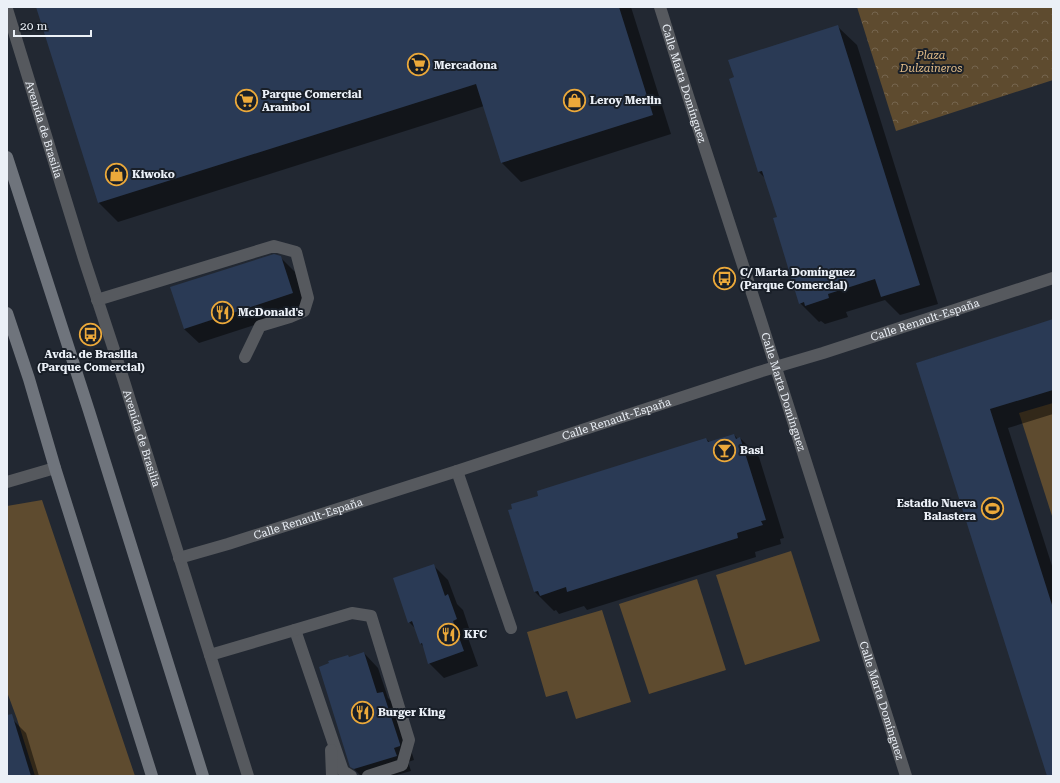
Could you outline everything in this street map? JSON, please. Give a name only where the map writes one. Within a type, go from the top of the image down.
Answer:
[{"type":"main road","points":[[7,157],[91,418],[203,776]]},
{"type":"main road","points":[[7,313],[29,379],[55,468],[152,776]]},
{"type":"street","name":"Calle Marta Domínguez","points":[[660,7],[906,776]]},
{"type":"street","name":"Avenida de Brasilia","points":[[7,9],[97,300],[248,776]]},
{"type":"street","points":[[97,300],[274,246],[296,252],[308,298],[304,310],[290,317],[260,326],[245,357]]},
{"type":"street","name":"Calle Renault-España","points":[[179,558],[228,544],[457,471],[1053,278]]},
{"type":"street","points":[[7,482],[55,468]]},
{"type":"street","points":[[457,471],[511,628]]},
{"type":"street","points":[[210,655],[352,613],[371,616],[409,740],[402,765],[368,776]]},
{"type":"street","points":[[295,630],[343,771],[351,776]]},
{"type":"street","points":[[330,732],[332,776]]},
{"type":"green space","name":"Plaza Dulzaineros","points":[[857,7],[1053,7],[1053,80],[896,131]]},
{"type":"green space","points":[[1053,403],[1053,519],[1019,413]]},
{"type":"green space","points":[[42,500],[135,776],[35,776],[7,692],[7,506]]},
{"type":"green space","points":[[791,551],[820,641],[745,665],[716,575]]},
{"type":"green space","points":[[697,579],[726,670],[649,694],[619,604]]},
{"type":"green space","points":[[602,610],[631,702],[576,719],[567,691],[546,697],[527,632]]},
{"type":"building","name":"Parque Comercial Arambol","points":[[36,7],[619,7],[653,115],[501,163],[476,84],[98,203]]},
{"type":"building","points":[[838,25],[920,285],[881,297],[875,279],[828,294],[829,298],[805,306],[804,302],[799,304],[773,218],[777,217],[762,171],[758,172],[729,79],[734,77],[728,60]]},
{"type":"building","points":[[274,254],[281,256],[293,293],[184,329],[170,287]]},
{"type":"building","name":"Estadio Nueva Balastera","points":[[1053,319],[1053,390],[990,409],[1053,608],[1053,776],[1047,776],[916,363]]},
{"type":"building","points":[[734,434],[736,439],[740,437],[766,520],[761,521],[763,525],[737,533],[738,538],[567,592],[566,587],[540,596],[538,591],[534,592],[508,510],[512,509],[511,504],[538,496],[537,491],[693,442],[706,438],[708,442]]},
{"type":"building","points":[[434,564],[445,596],[448,594],[457,619],[453,621],[464,651],[428,664],[422,643],[420,644],[412,621],[408,623],[393,578]]},
{"type":"building","points":[[364,652],[377,693],[383,692],[400,746],[394,748],[397,756],[354,769],[350,767],[319,667],[329,663],[328,661],[348,655],[349,657]]},
{"type":"building","points":[[12,714],[31,776],[7,776],[7,715]]},
{"type":"place","name":"Mercadona","points":[[419,65]]},
{"type":"place","name":"Parque Comercial Arambol","points":[[246,100]]},
{"type":"place","name":"Leroy Merlin","points":[[575,100]]},
{"type":"place","name":"Kiwoko","points":[[116,174]]},
{"type":"place","name":"C/ Marta Domínguez (Parque Comercial)","points":[[725,278]]},
{"type":"place","name":"McDonald's","points":[[222,312]]},
{"type":"place","name":"Avda. de Brasilia (Parque Comercial)","points":[[91,334]]},
{"type":"place","name":"Basi","points":[[725,450]]},
{"type":"place","name":"Estadio Nueva Balastera","points":[[992,509]]},
{"type":"place","name":"KFC","points":[[448,634]]},
{"type":"place","name":"Burger King","points":[[363,712]]}]
